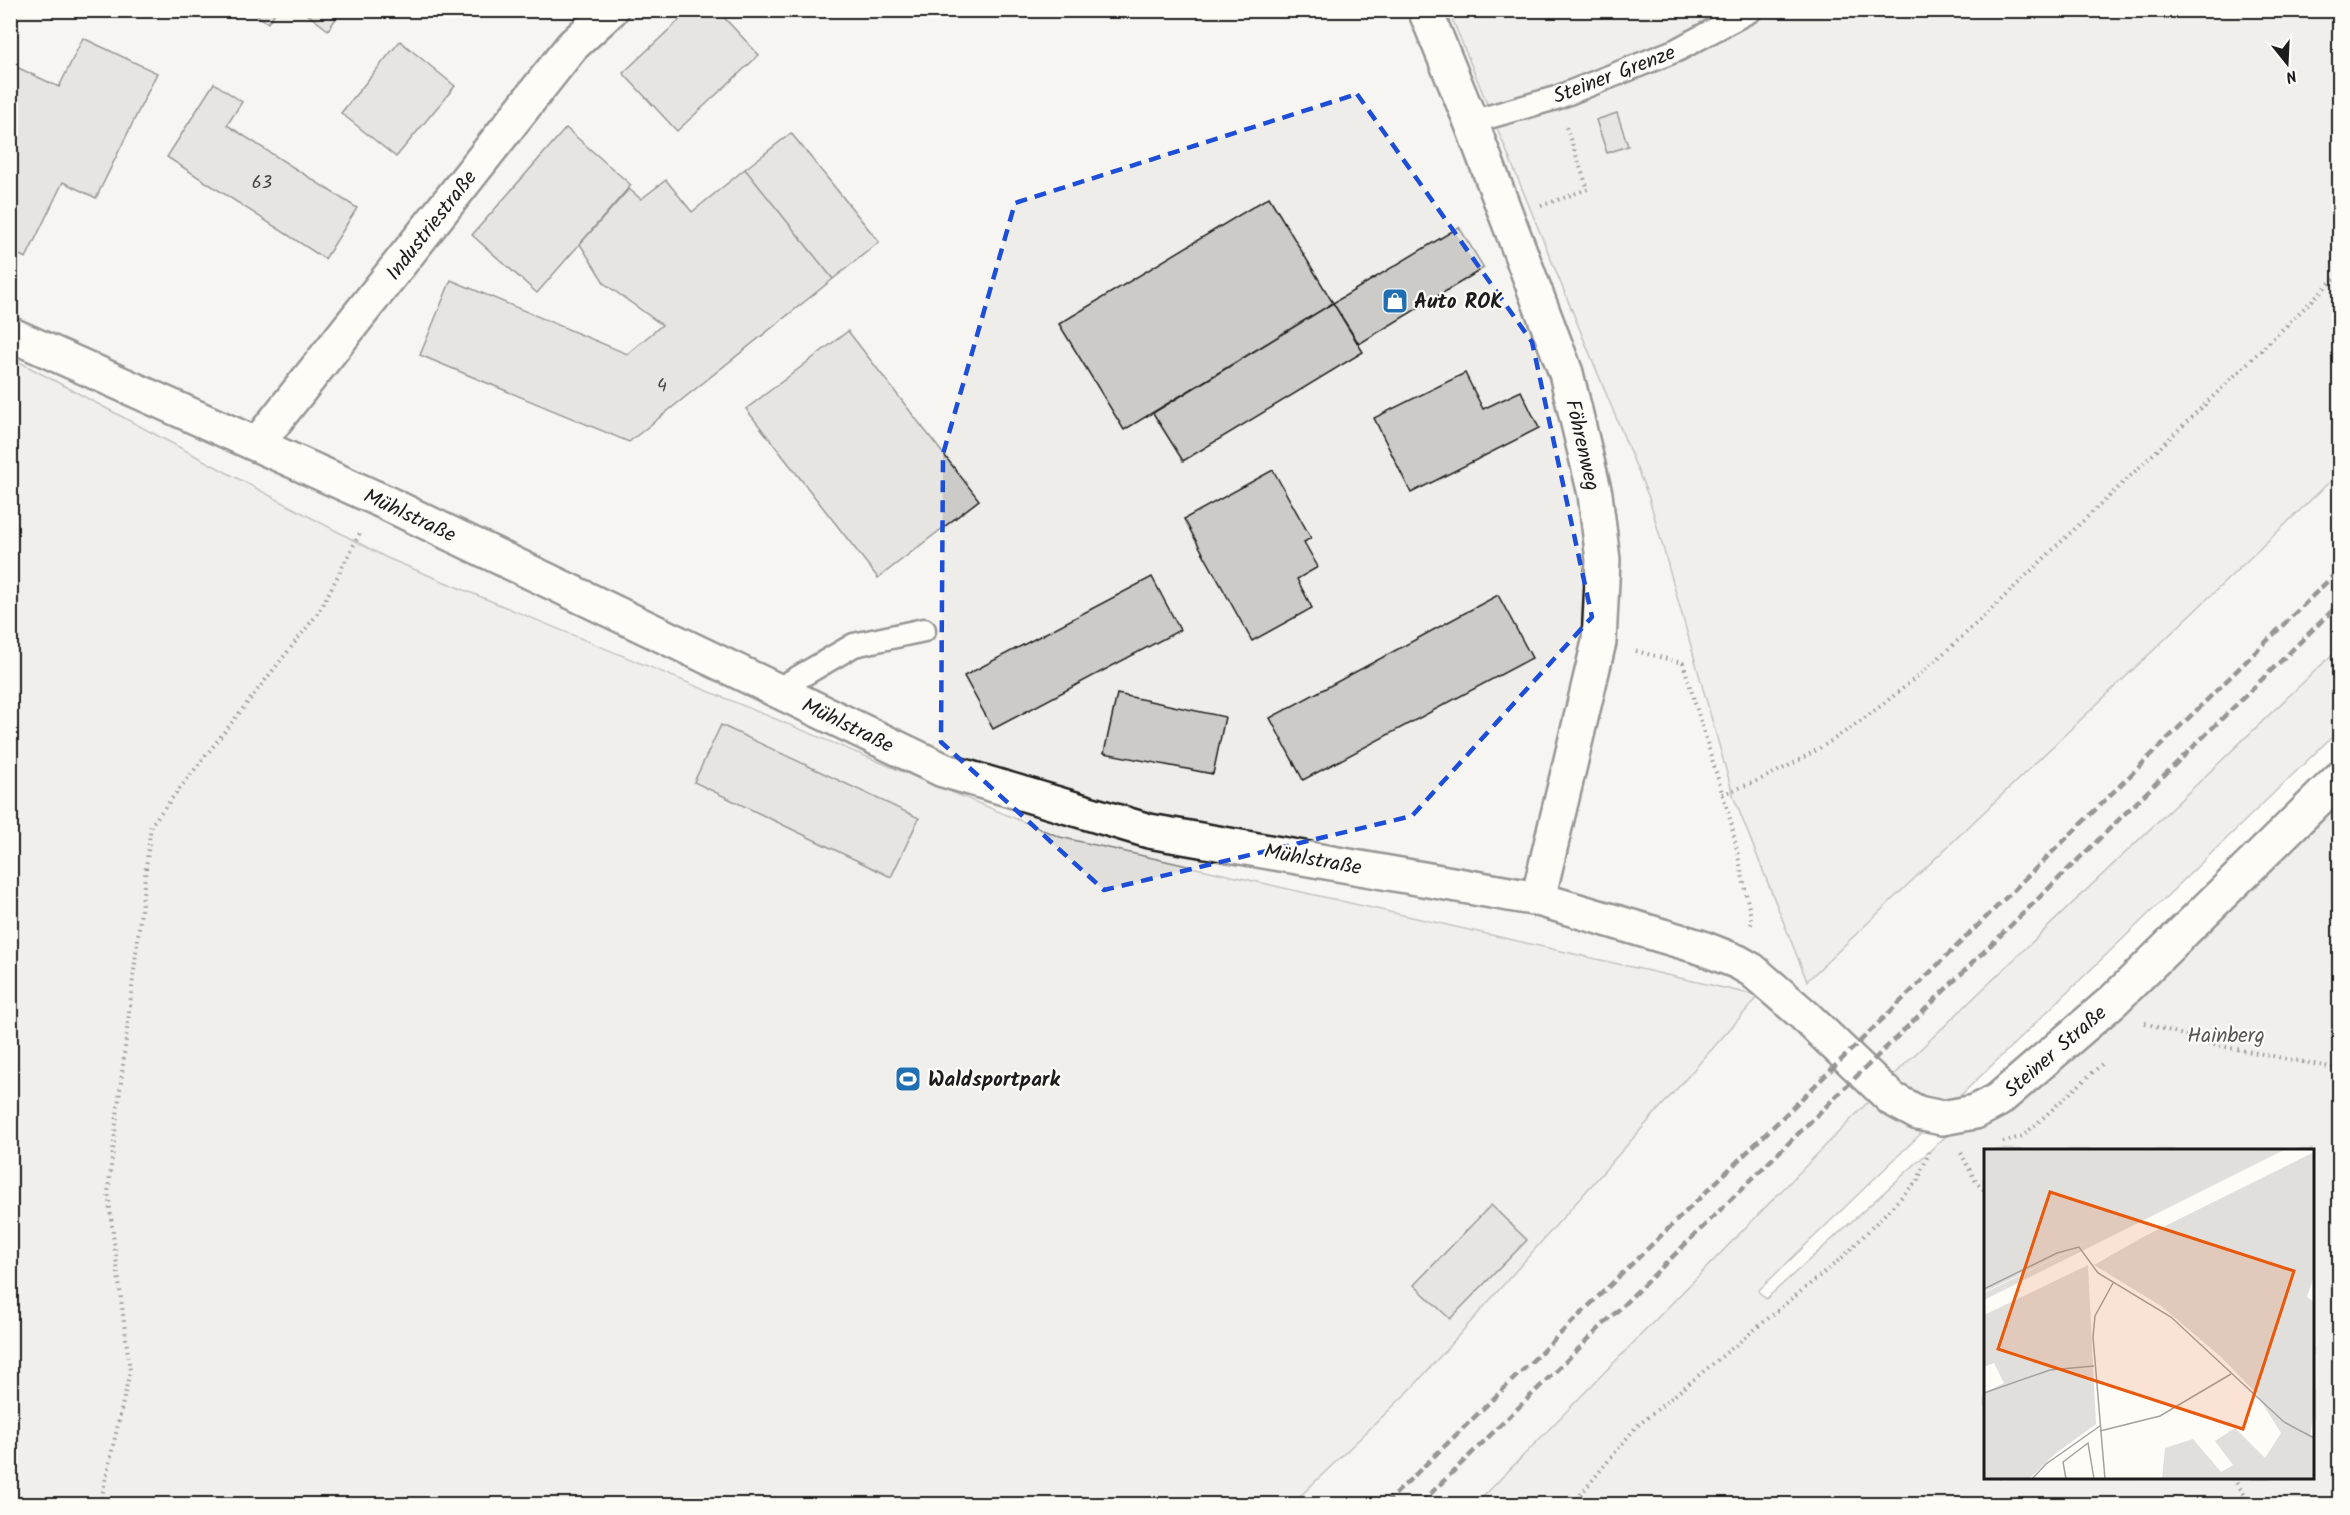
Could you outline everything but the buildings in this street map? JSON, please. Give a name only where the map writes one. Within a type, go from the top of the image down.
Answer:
[{"type":"street","name":"Industriestraße","points":[[257,444],[572,46],[610,10]]},
{"type":"street","name":"Föhrenweg","points":[[1425,10],[1471,122],[1566,373],[1595,494],[1603,560],[1599,642],[1538,899]]},
{"type":"street","name":"Mühlstraße","points":[[10,334],[378,499],[943,770],[1149,831],[1538,899],[1700,947],[1738,962]]},
{"type":"street","name":"Steiner Straße","points":[[1738,962],[1752,970],[1804,1015],[1892,1099],[1918,1113],[1942,1118],[1975,1112],[1998,1100],[2114,1000],[2340,778]]},
{"type":"lane","name":"Steiner Grenze","points":[[1471,122],[1556,98],[1677,50],[1751,10]]},
{"type":"lane","points":[[777,690],[854,645],[924,630]]},
{"type":"path","points":[[1508,218],[1588,189],[1556,98]]},
{"type":"path","points":[[1722,795],[1749,786],[1829,744],[1944,654],[2340,273]]},
{"type":"path","points":[[100,1504],[130,1371],[108,1193],[151,825],[319,612],[378,499]]},
{"type":"path","points":[[1599,642],[1683,663],[1722,795],[1752,922],[1738,962]]},
{"type":"path","points":[[2114,1000],[2146,1024],[2215,1045],[2340,1069]]},
{"type":"path","points":[[1942,1118],[1976,1182],[1984,1190]]},
{"type":"path","points":[[1573,1504],[1636,1427],[1844,1256],[1918,1180],[1942,1118]]},
{"type":"path","points":[[2234,1479],[2251,1504]]},
{"type":"highlighted area","points":[[1357,94],[1532,342],[1592,617],[1412,816],[1104,890],[941,742],[943,454],[1015,203]]},
{"type":"shaded area","points":[[10,11],[1449,11],[1649,498],[1734,798],[1807,981],[2339,473],[2339,648],[1909,1060],[1476,1504],[1292,1504],[1413,1387],[1759,996],[1060,837],[387,558],[11,357]]},
{"type":"green space","points":[[1449,11],[2339,11],[2339,473],[1807,981],[1734,798],[1649,498]]},
{"type":"green space","name":"Waldsportpark","points":[[10,357],[387,558],[1060,837],[1759,996],[1413,1387],[1292,1504],[11,1504]]},
{"type":"green space","name":"Hainberg","points":[[2339,648],[2339,730],[1758,1291],[1766,1299],[2134,966],[2339,760],[2339,1504],[1476,1504],[1909,1060]]},
{"type":"railway","points":[[1385,1504],[1779,1121],[2340,569]]},
{"type":"railway","points":[[1420,1504],[2340,603]]},
{"type":"place","name":"Auto ROK","points":[[1395,301]]},
{"type":"place","name":"Waldsportpark","points":[[908,1079]]}]
